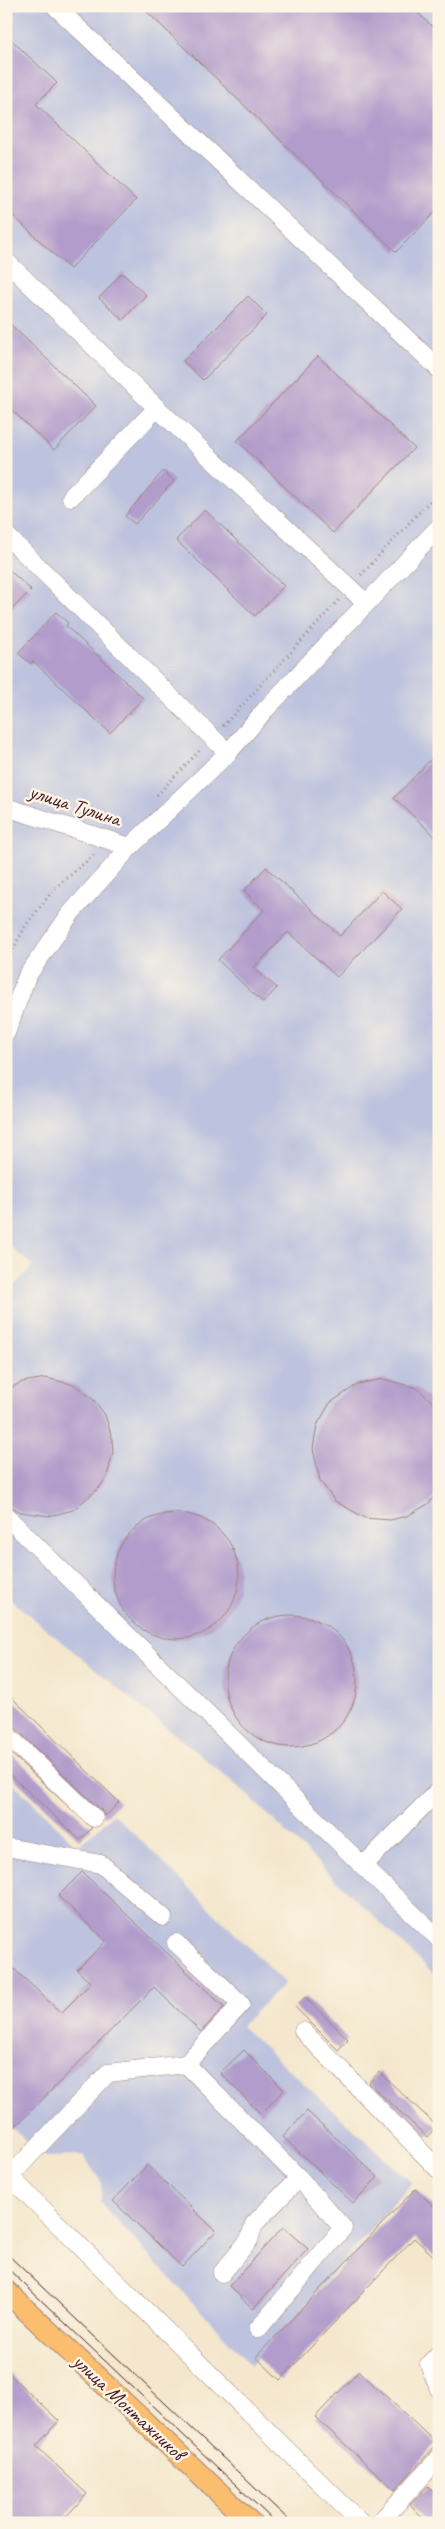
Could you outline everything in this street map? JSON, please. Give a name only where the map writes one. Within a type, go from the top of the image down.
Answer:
[{"type":"main road","name":"улица Монтажников","points":[[6,2290],[247,2521]]},
{"type":"street","points":[[55,6],[439,369]]},
{"type":"street","points":[[6,261],[157,408],[366,604]]},
{"type":"street","points":[[71,497],[157,408]]},
{"type":"street","points":[[6,1033],[27,976],[71,913],[130,847],[228,753],[265,710],[439,527]]},
{"type":"street","points":[[6,535],[228,753]]},
{"type":"street","name":"улица Тулина","points":[[6,807],[130,847]]},
{"type":"street","points":[[6,1516],[439,1939]]},
{"type":"street","points":[[6,1734],[94,1818]]},
{"type":"street","points":[[364,1866],[439,1790]]},
{"type":"street","points":[[6,1848],[101,1864],[163,1917]]},
{"type":"street","points":[[176,1943],[241,2004],[186,2064],[108,2073],[8,2174],[361,2523]]},
{"type":"street","points":[[303,2031],[439,2170]]},
{"type":"street","points":[[186,2064],[299,2178],[343,2228],[258,2329]]},
{"type":"street","points":[[222,2273],[250,2240],[254,2224],[299,2178]]},
{"type":"street","points":[[439,2354],[429,2364],[439,2389]]},
{"type":"street","points":[[379,2523],[439,2458]]},
{"type":"shaded area","points":[[6,6],[439,6],[439,1979],[240,1788],[6,1596],[6,1294],[33,1266],[6,1243]]},
{"type":"shaded area","points":[[6,1776],[77,1847],[114,1814],[285,1983],[241,2026],[412,2183],[251,2365],[100,2203],[102,2183],[83,2156],[45,2157],[6,2123]]},
{"type":"building","points":[[141,6],[411,6],[439,33],[439,208],[396,252]]},
{"type":"building","points":[[6,35],[57,83],[36,104],[136,200],[70,269],[6,209]]},
{"type":"building","points":[[122,273],[146,295],[123,320],[99,298]]},
{"type":"building","points":[[248,296],[267,315],[203,380],[183,361]]},
{"type":"building","points":[[6,320],[96,406],[54,450],[6,405]]},
{"type":"building","points":[[318,356],[414,448],[333,533],[237,441]]},
{"type":"building","points":[[163,471],[174,481],[135,524],[125,516]]},
{"type":"building","points":[[205,510],[284,586],[255,616],[176,540]]},
{"type":"building","points":[[6,567],[31,590],[6,615]]},
{"type":"building","points":[[56,612],[68,623],[66,626],[143,698],[110,733],[33,661],[31,664],[18,653]]},
{"type":"building","points":[[439,751],[439,840],[394,798]]},
{"type":"building","points":[[266,867],[340,936],[382,891],[402,909],[337,977],[288,932],[254,968],[277,988],[263,1003],[218,960],[264,910],[244,891]]},
{"type":"building","points":[[46,1378],[75,1385],[94,1400],[105,1415],[112,1438],[113,1453],[107,1476],[99,1488],[73,1510],[49,1516],[21,1512],[6,1504],[6,1390],[22,1382]]},
{"type":"building","points":[[383,1379],[417,1388],[439,1408],[439,1492],[428,1504],[407,1516],[390,1520],[365,1518],[335,1501],[320,1481],[313,1449],[317,1425],[330,1403],[358,1384]]},
{"type":"building","points":[[176,1513],[200,1518],[211,1523],[221,1531],[229,1541],[234,1552],[239,1576],[234,1600],[229,1611],[221,1621],[211,1629],[200,1634],[176,1639],[152,1634],[141,1629],[131,1621],[123,1611],[118,1600],[113,1576],[118,1552],[123,1541],[131,1531],[141,1523],[152,1518]]},
{"type":"building","points":[[291,1615],[316,1620],[337,1635],[352,1656],[357,1681],[352,1706],[337,1727],[316,1742],[291,1747],[266,1742],[245,1727],[230,1706],[225,1681],[230,1656],[245,1635],[266,1620]]},
{"type":"building","points":[[6,1692],[119,1802],[108,1814],[104,1816],[101,1810],[13,1726],[6,1724]]},
{"type":"building","points":[[6,1749],[92,1828],[80,1840],[6,1771]]},
{"type":"building","points":[[82,1872],[224,2007],[201,2032],[154,1987],[13,2129],[6,2123],[6,1961],[61,2013],[91,1983],[77,1970],[106,1941],[58,1896]]},
{"type":"building","points":[[305,1997],[348,2039],[338,2050],[295,2007]]},
{"type":"building","points":[[244,2050],[284,2090],[261,2114],[220,2073]]},
{"type":"building","points":[[379,2072],[437,2126],[427,2137],[369,2083]]},
{"type":"building","points":[[307,2111],[378,2177],[353,2203],[283,2137]]},
{"type":"building","points":[[147,2165],[216,2231],[182,2267],[113,2201]]},
{"type":"building","points":[[415,2189],[439,2211],[439,2261],[414,2238],[280,2380],[256,2357]]},
{"type":"building","points":[[283,2227],[308,2249],[253,2309],[229,2286]]},
{"type":"building","points":[[6,2371],[59,2421],[36,2446],[87,2494],[60,2523],[6,2523]]},
{"type":"building","points":[[359,2371],[437,2444],[395,2490],[315,2417]]},
{"type":"building","points":[[428,2486],[439,2498],[439,2523],[427,2523],[410,2505]]},
{"type":"tram line","points":[[6,2253],[292,2523]]},
{"type":"tram line","points":[[6,2267],[276,2523]]}]
